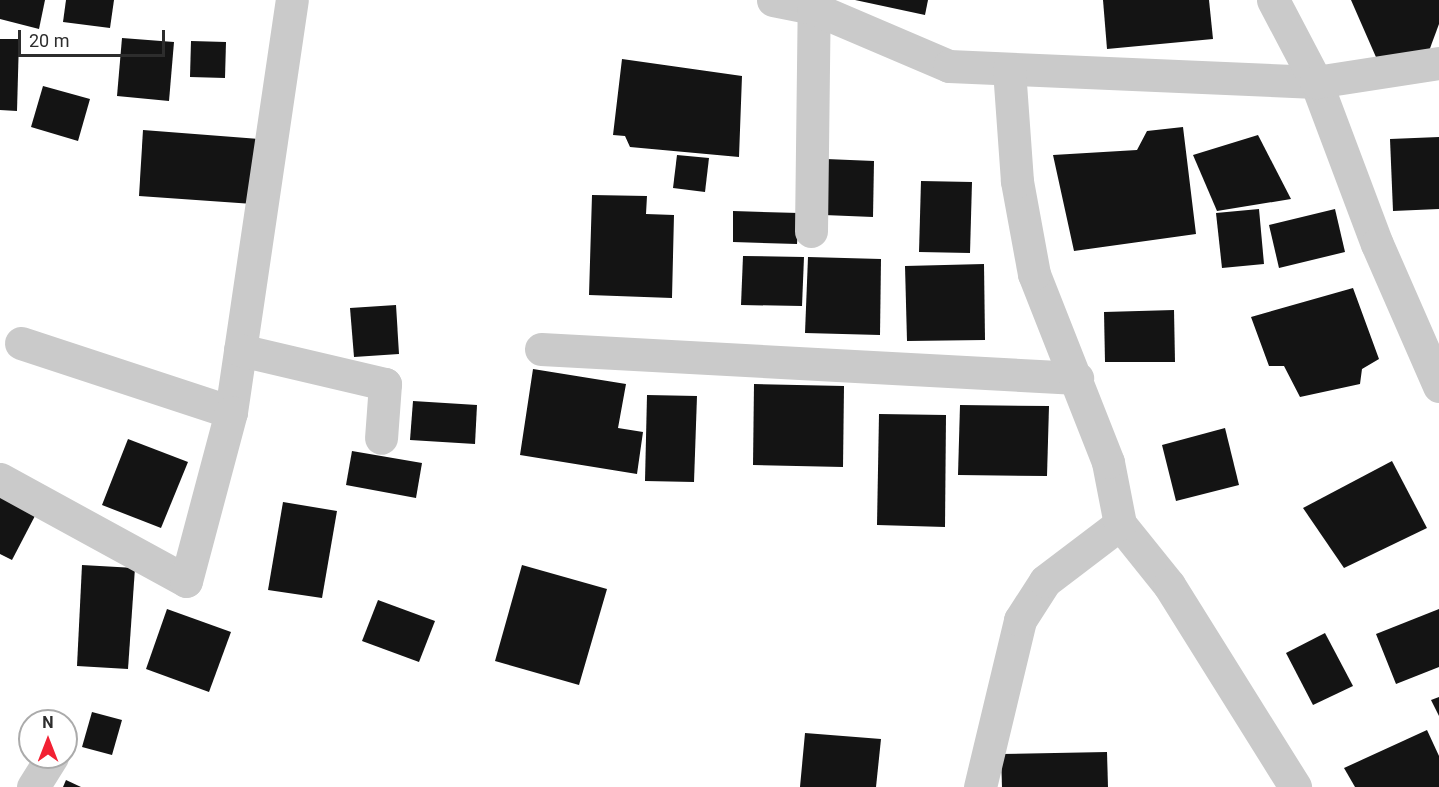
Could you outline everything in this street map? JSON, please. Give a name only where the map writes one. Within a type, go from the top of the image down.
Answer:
[{"type":"street","points":[[0,479],[186,580],[231,412],[292,0]]},
{"type":"street","points":[[773,0],[814,4],[950,66],[1316,82],[1439,63]]},
{"type":"street","points":[[1273,0],[1316,82],[1377,244],[1439,386]]},
{"type":"street","points":[[811,231],[814,4]]},
{"type":"street","points":[[1009,69],[1025,235],[1034,274],[1077,378],[1108,462],[1120,524],[1169,585],[1295,787]]},
{"type":"street","points":[[21,343],[231,412]]},
{"type":"street","points":[[542,349],[1077,378]]},
{"type":"street","points":[[240,350],[385,384],[381,438]]},
{"type":"street","points":[[980,787],[1020,620],[1045,581],[1120,524]]},
{"type":"street","points":[[33,787],[44,769]]},
{"type":"building","points":[[0,0],[45,0],[39,29],[0,19]]},
{"type":"building","points":[[66,0],[114,0],[110,28],[63,22]]},
{"type":"building","points":[[855,0],[928,0],[925,15]]},
{"type":"building","points":[[1103,0],[1209,0],[1213,39],[1107,49]]},
{"type":"building","points":[[1351,0],[1439,0],[1439,24],[1429,51],[1379,64]]},
{"type":"building","points":[[122,38],[174,42],[169,101],[117,96]]},
{"type":"building","points":[[0,39],[19,39],[17,111],[0,110]]},
{"type":"building","points":[[191,41],[226,42],[225,78],[190,77]]},
{"type":"building","points":[[622,59],[742,76],[739,157],[630,147],[625,136],[613,135]]},
{"type":"building","points":[[43,86],[90,99],[78,141],[31,127]]},
{"type":"building","points":[[1183,127],[1196,234],[1074,251],[1053,155],[1137,150],[1147,131]]},
{"type":"building","points":[[143,130],[258,139],[253,204],[139,196]]},
{"type":"building","points":[[1258,135],[1291,199],[1217,211],[1193,155]]},
{"type":"building","points":[[1439,137],[1439,209],[1393,211],[1390,139]]},
{"type":"building","points":[[677,155],[709,158],[705,192],[673,188]]},
{"type":"building","points":[[826,159],[874,161],[873,217],[824,215]]},
{"type":"building","points":[[921,181],[972,182],[970,253],[919,252]]},
{"type":"building","points":[[592,195],[647,196],[646,214],[674,215],[672,298],[589,295]]},
{"type":"building","points":[[1259,209],[1264,264],[1222,268],[1216,213]]},
{"type":"building","points":[[1335,209],[1345,252],[1279,268],[1269,225]]},
{"type":"building","points":[[733,211],[799,213],[797,244],[733,242]]},
{"type":"building","points":[[743,256],[804,257],[802,306],[741,305]]},
{"type":"building","points":[[808,257],[881,259],[880,335],[805,333]]},
{"type":"building","points":[[984,264],[985,340],[907,341],[905,266]]},
{"type":"building","points":[[1353,288],[1379,359],[1362,369],[1360,384],[1300,397],[1284,366],[1269,366],[1251,317]]},
{"type":"building","points":[[396,305],[399,354],[354,357],[350,308]]},
{"type":"building","points":[[1174,310],[1175,362],[1105,362],[1104,312]]},
{"type":"building","points":[[533,369],[626,384],[618,428],[643,432],[637,474],[520,455]]},
{"type":"building","points":[[754,384],[844,386],[843,467],[753,465]]},
{"type":"building","points":[[647,395],[697,396],[694,482],[645,481]]},
{"type":"building","points":[[413,401],[477,405],[475,444],[410,440]]},
{"type":"building","points":[[960,405],[1049,406],[1047,476],[958,475]]},
{"type":"building","points":[[879,414],[946,415],[945,527],[877,525]]},
{"type":"building","points":[[1225,428],[1239,485],[1176,501],[1162,445]]},
{"type":"building","points":[[128,439],[188,462],[161,528],[102,505]]},
{"type":"building","points":[[352,451],[422,463],[416,498],[346,485]]},
{"type":"building","points":[[1392,461],[1427,528],[1344,568],[1303,508]]},
{"type":"building","points":[[0,493],[37,512],[12,560],[0,554]]},
{"type":"building","points":[[283,502],[337,511],[322,598],[268,590]]},
{"type":"building","points":[[82,565],[135,568],[128,669],[77,666]]},
{"type":"building","points":[[522,565],[607,589],[579,685],[495,661]]},
{"type":"building","points":[[378,600],[435,621],[419,662],[362,641]]},
{"type":"building","points":[[167,609],[231,632],[209,692],[146,669]]},
{"type":"building","points":[[1439,609],[1439,667],[1396,684],[1376,634]]},
{"type":"building","points":[[1325,633],[1353,686],[1313,705],[1286,653]]},
{"type":"building","points":[[1439,697],[1439,716],[1431,700]]},
{"type":"building","points":[[92,712],[122,720],[112,755],[82,747]]},
{"type":"building","points":[[1427,730],[1439,756],[1439,787],[1355,787],[1344,768]]},
{"type":"building","points":[[805,733],[881,739],[876,787],[800,787]]},
{"type":"building","points":[[1107,752],[1108,787],[1002,787],[1001,754]]},
{"type":"building","points":[[66,780],[81,787],[63,787]]}]
